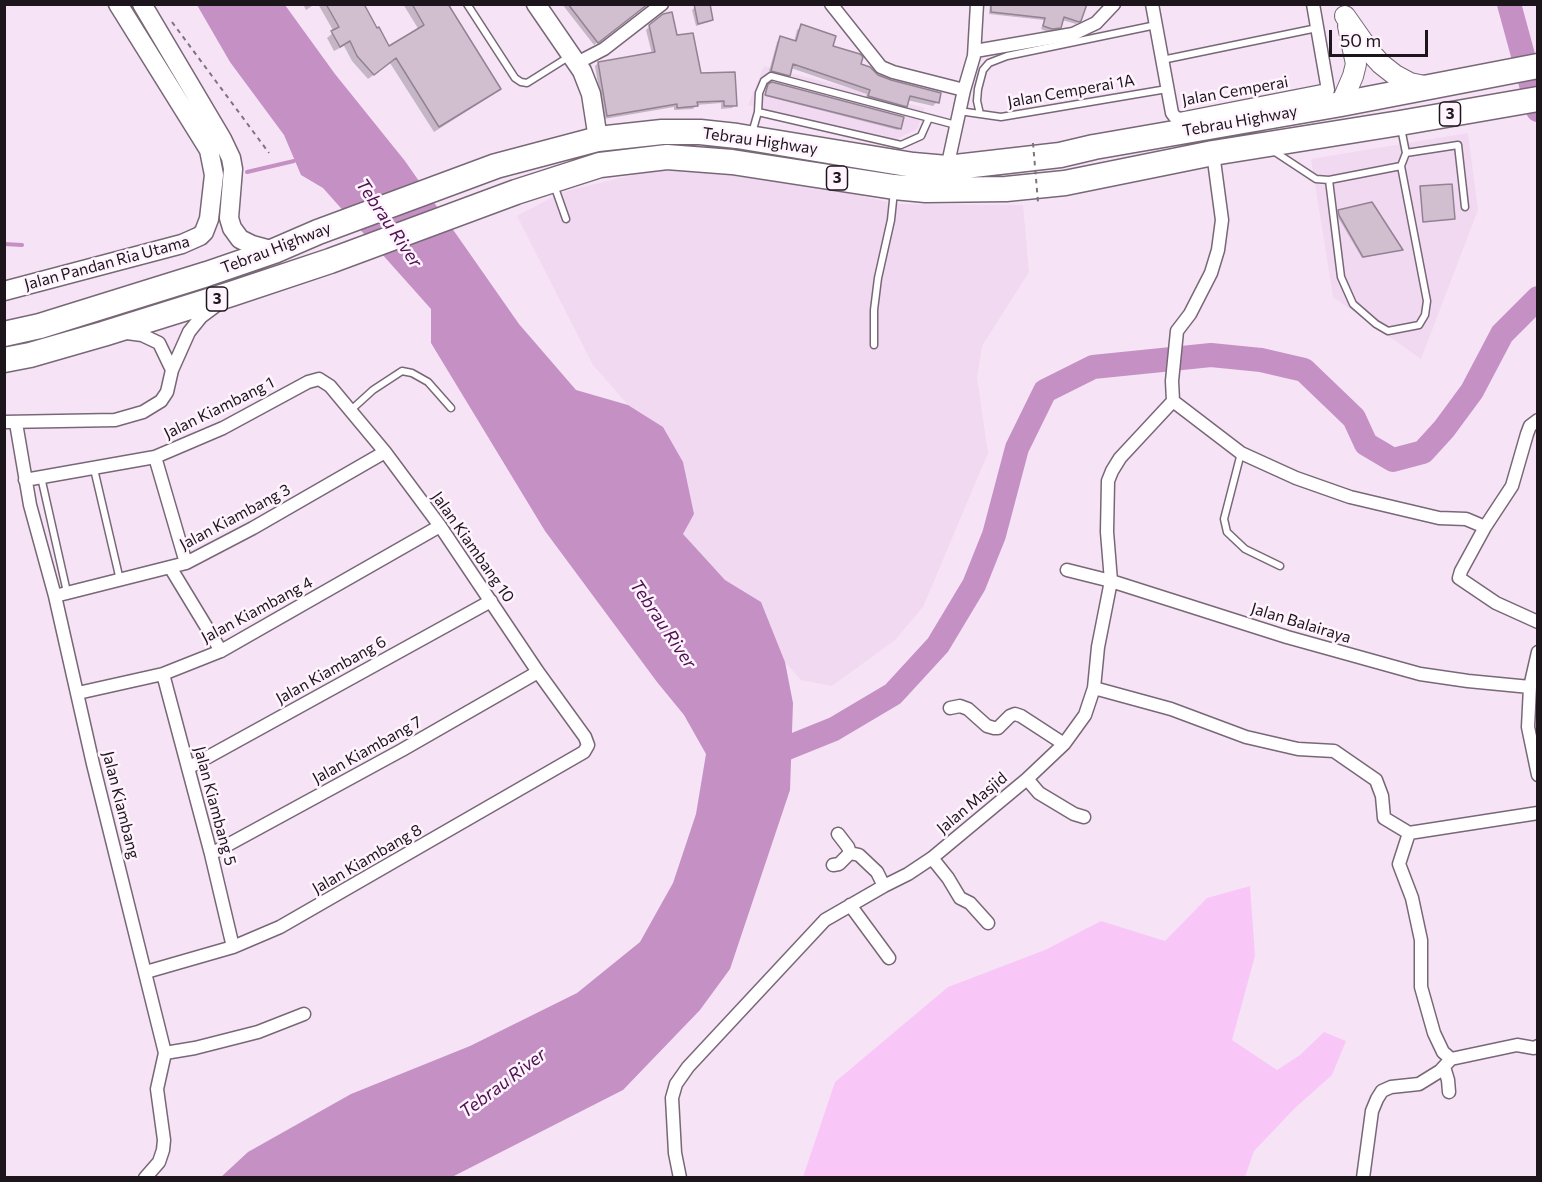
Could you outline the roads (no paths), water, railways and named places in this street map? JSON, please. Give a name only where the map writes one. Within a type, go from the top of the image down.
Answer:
[{"type":"highway","name":"Tebrau Highway","points":[[4,333],[40,326],[207,274],[274,251],[450,182],[510,162],[598,139],[662,132],[700,132],[913,165],[947,168],[1060,155],[1335,97],[1430,87],[1538,66]]},
{"type":"highway","name":"Tebrau Highway","points":[[4,361],[103,334],[231,294],[330,261],[552,179],[600,165],[666,158],[732,162],[926,190],[1027,187],[1065,183],[1213,153],[1538,99]]},
{"type":"main road","points":[[1343,10],[1371,53],[1381,64],[1410,83],[1430,87]]},
{"type":"main road","points":[[1335,97],[1353,76],[1356,64],[1343,10]]},
{"type":"street","name":"Jalan Pandan Ria Utama","points":[[118,4],[209,150],[221,203],[232,228],[240,239],[274,251]]},
{"type":"street","name":"Jalan Pandan Ria Utama","points":[[4,291],[192,241],[204,232],[209,219],[221,203],[233,177],[231,158],[194,90],[142,4]]},
{"type":"street","points":[[536,4],[574,59],[591,94],[598,139]]},
{"type":"street","points":[[574,59],[604,49],[662,4]]},
{"type":"street","points":[[831,4],[881,67],[964,90]]},
{"type":"street","points":[[947,168],[975,51],[977,4]]},
{"type":"street","points":[[975,51],[1073,34],[1096,23],[1114,4]]},
{"type":"street","name":"Jalan Cemperai","points":[[1152,4],[1167,89],[1175,117],[1335,97]]},
{"type":"street","points":[[1313,4],[1335,97]]},
{"type":"street","points":[[177,100],[194,90]]},
{"type":"street","points":[[1213,153],[1222,220],[1218,250],[1211,273],[1190,314],[1177,331],[1172,381],[1173,401],[1241,453],[1279,472],[1350,497],[1439,518],[1466,519],[1485,527]]},
{"type":"street","points":[[10,423],[115,420],[143,412],[161,401],[189,332],[201,317],[231,294]]},
{"type":"street","points":[[103,334],[142,335],[153,338],[164,350],[172,370]]},
{"type":"street","name":"Jalan Kiambang 10","points":[[319,379],[330,386],[385,452],[440,526],[538,672],[585,737],[588,745]]},
{"type":"street","name":"Jalan Kiambang 1","points":[[25,480],[155,457],[223,428],[308,382],[319,379]]},
{"type":"street","name":"Jalan Masjid","points":[[680,1178],[675,1153],[672,1098],[676,1084],[688,1067],[825,920],[884,885],[908,874],[932,858],[1027,779],[1064,744],[1085,715],[1094,688],[1098,647],[1111,581],[1107,532],[1107,491],[1112,471],[1120,458],[1173,401]]},
{"type":"street","points":[[1538,420],[1530,426],[1512,486],[1485,527],[1459,578],[1496,603],[1538,622]]},
{"type":"street","name":"Jalan Kiambang","points":[[10,423],[30,505],[61,595],[93,764],[165,1053]]},
{"type":"street","name":"Jalan Kiambang 3","points":[[61,595],[186,563],[253,528],[385,452]]},
{"type":"street","points":[[155,457],[186,563]]},
{"type":"street","name":"Jalan Kiambang 4","points":[[78,693],[163,674],[221,651],[440,526]]},
{"type":"street","points":[[170,567],[221,651]]},
{"type":"street","name":"Jalan Balairaya","points":[[1066,570],[1111,581],[1287,637],[1420,674],[1530,687]]},
{"type":"street","name":"Jalan Kiambang 6","points":[[188,768],[491,601]]},
{"type":"street","points":[[1537,773],[1528,727],[1530,687],[1538,652]]},
{"type":"street","name":"Jalan Kiambang 7","points":[[211,854],[402,750],[538,672]]},
{"type":"street","name":"Jalan Kiambang 5","points":[[163,674],[233,947]]},
{"type":"street","points":[[1094,688],[1170,709],[1246,737],[1298,749],[1334,751],[1376,780],[1382,796],[1384,818],[1409,833],[1538,813]]},
{"type":"street","points":[[950,708],[960,706],[968,709],[987,726],[994,728],[998,728],[1015,714],[1064,744]]},
{"type":"street","name":"Jalan Kiambang 8","points":[[146,972],[233,947],[280,927],[584,752],[588,745]]},
{"type":"street","points":[[1027,779],[1040,793],[1074,814],[1084,817]]},
{"type":"street","points":[[1409,833],[1400,864],[1412,898],[1421,940],[1421,987],[1434,1033],[1447,1063],[1449,1092]]},
{"type":"street","points":[[838,834],[850,853]]},
{"type":"street","points":[[833,866],[839,864],[850,853]]},
{"type":"street","points":[[850,853],[859,855],[872,867],[884,885]]},
{"type":"street","points":[[932,858],[960,898],[970,903],[988,923]]},
{"type":"street","points":[[850,905],[889,958]]},
{"type":"street","points":[[145,1178],[159,1162],[163,1150],[164,1140],[157,1089],[165,1053],[258,1032],[304,1014]]},
{"type":"street","points":[[1363,1178],[1372,1111],[1382,1091],[1391,1087],[1419,1084],[1447,1063],[1517,1045],[1534,1048],[1538,1046]]},
{"type":"lane","points":[[467,4],[515,78],[521,82],[527,83],[574,59]]},
{"type":"lane","points":[[980,114],[977,101],[978,88],[983,70],[989,63],[1007,56],[1156,25]]},
{"type":"lane","points":[[1162,60],[1317,28]]},
{"type":"lane","points":[[750,138],[758,112],[759,93],[764,81],[771,76],[956,125]]},
{"type":"lane","name":"Jalan Cemperai 1A","points":[[959,111],[1000,117],[1167,89]]},
{"type":"lane","points":[[758,112],[901,144],[921,136],[929,118]]},
{"type":"lane","points":[[1329,180],[1341,277],[1353,304],[1388,331],[1419,325],[1425,315],[1427,302],[1401,166],[1406,153],[1400,123]]},
{"type":"lane","points":[[1264,145],[1316,179],[1329,180],[1401,166]]},
{"type":"lane","points":[[1406,153],[1458,145],[1465,207]]},
{"type":"lane","points":[[552,179],[566,219]]},
{"type":"lane","points":[[874,345],[874,310],[878,278],[891,220],[894,187]]},
{"type":"lane","points":[[350,411],[373,390],[402,371],[412,373],[428,382],[451,408]]},
{"type":"lane","points":[[1241,453],[1224,519],[1227,532],[1245,549],[1280,566]]},
{"type":"lane","points":[[94,469],[120,580]]},
{"type":"lane","points":[[41,477],[61,595]]},
{"type":"water","name":"Tebrau River","points":[[197,5],[285,5],[335,74],[405,161],[519,324],[576,390],[628,405],[663,427],[683,462],[694,514],[683,534],[725,580],[761,602],[785,662],[793,703],[790,790],[730,969],[700,1010],[623,1090],[452,1177],[221,1177],[248,1152],[351,1094],[470,1046],[577,993],[640,942],[673,883],[696,814],[706,754],[684,715],[545,531],[431,343],[431,309],[323,188],[301,175],[284,135],[230,62]]},
{"type":"waterway","points":[[1509,4],[1538,110]]},
{"type":"waterway","points":[[247,172],[294,161]]},
{"type":"waterway","points":[[4,244],[22,245]]},
{"type":"waterway","points":[[762,758],[834,729],[893,694],[938,645],[974,585],[994,535],[1017,448],[1045,391],[1093,367],[1211,355],[1261,360],[1304,370],[1354,418],[1366,444],[1393,460],[1423,452],[1444,429],[1472,391],[1502,334],[1538,298]]}]
